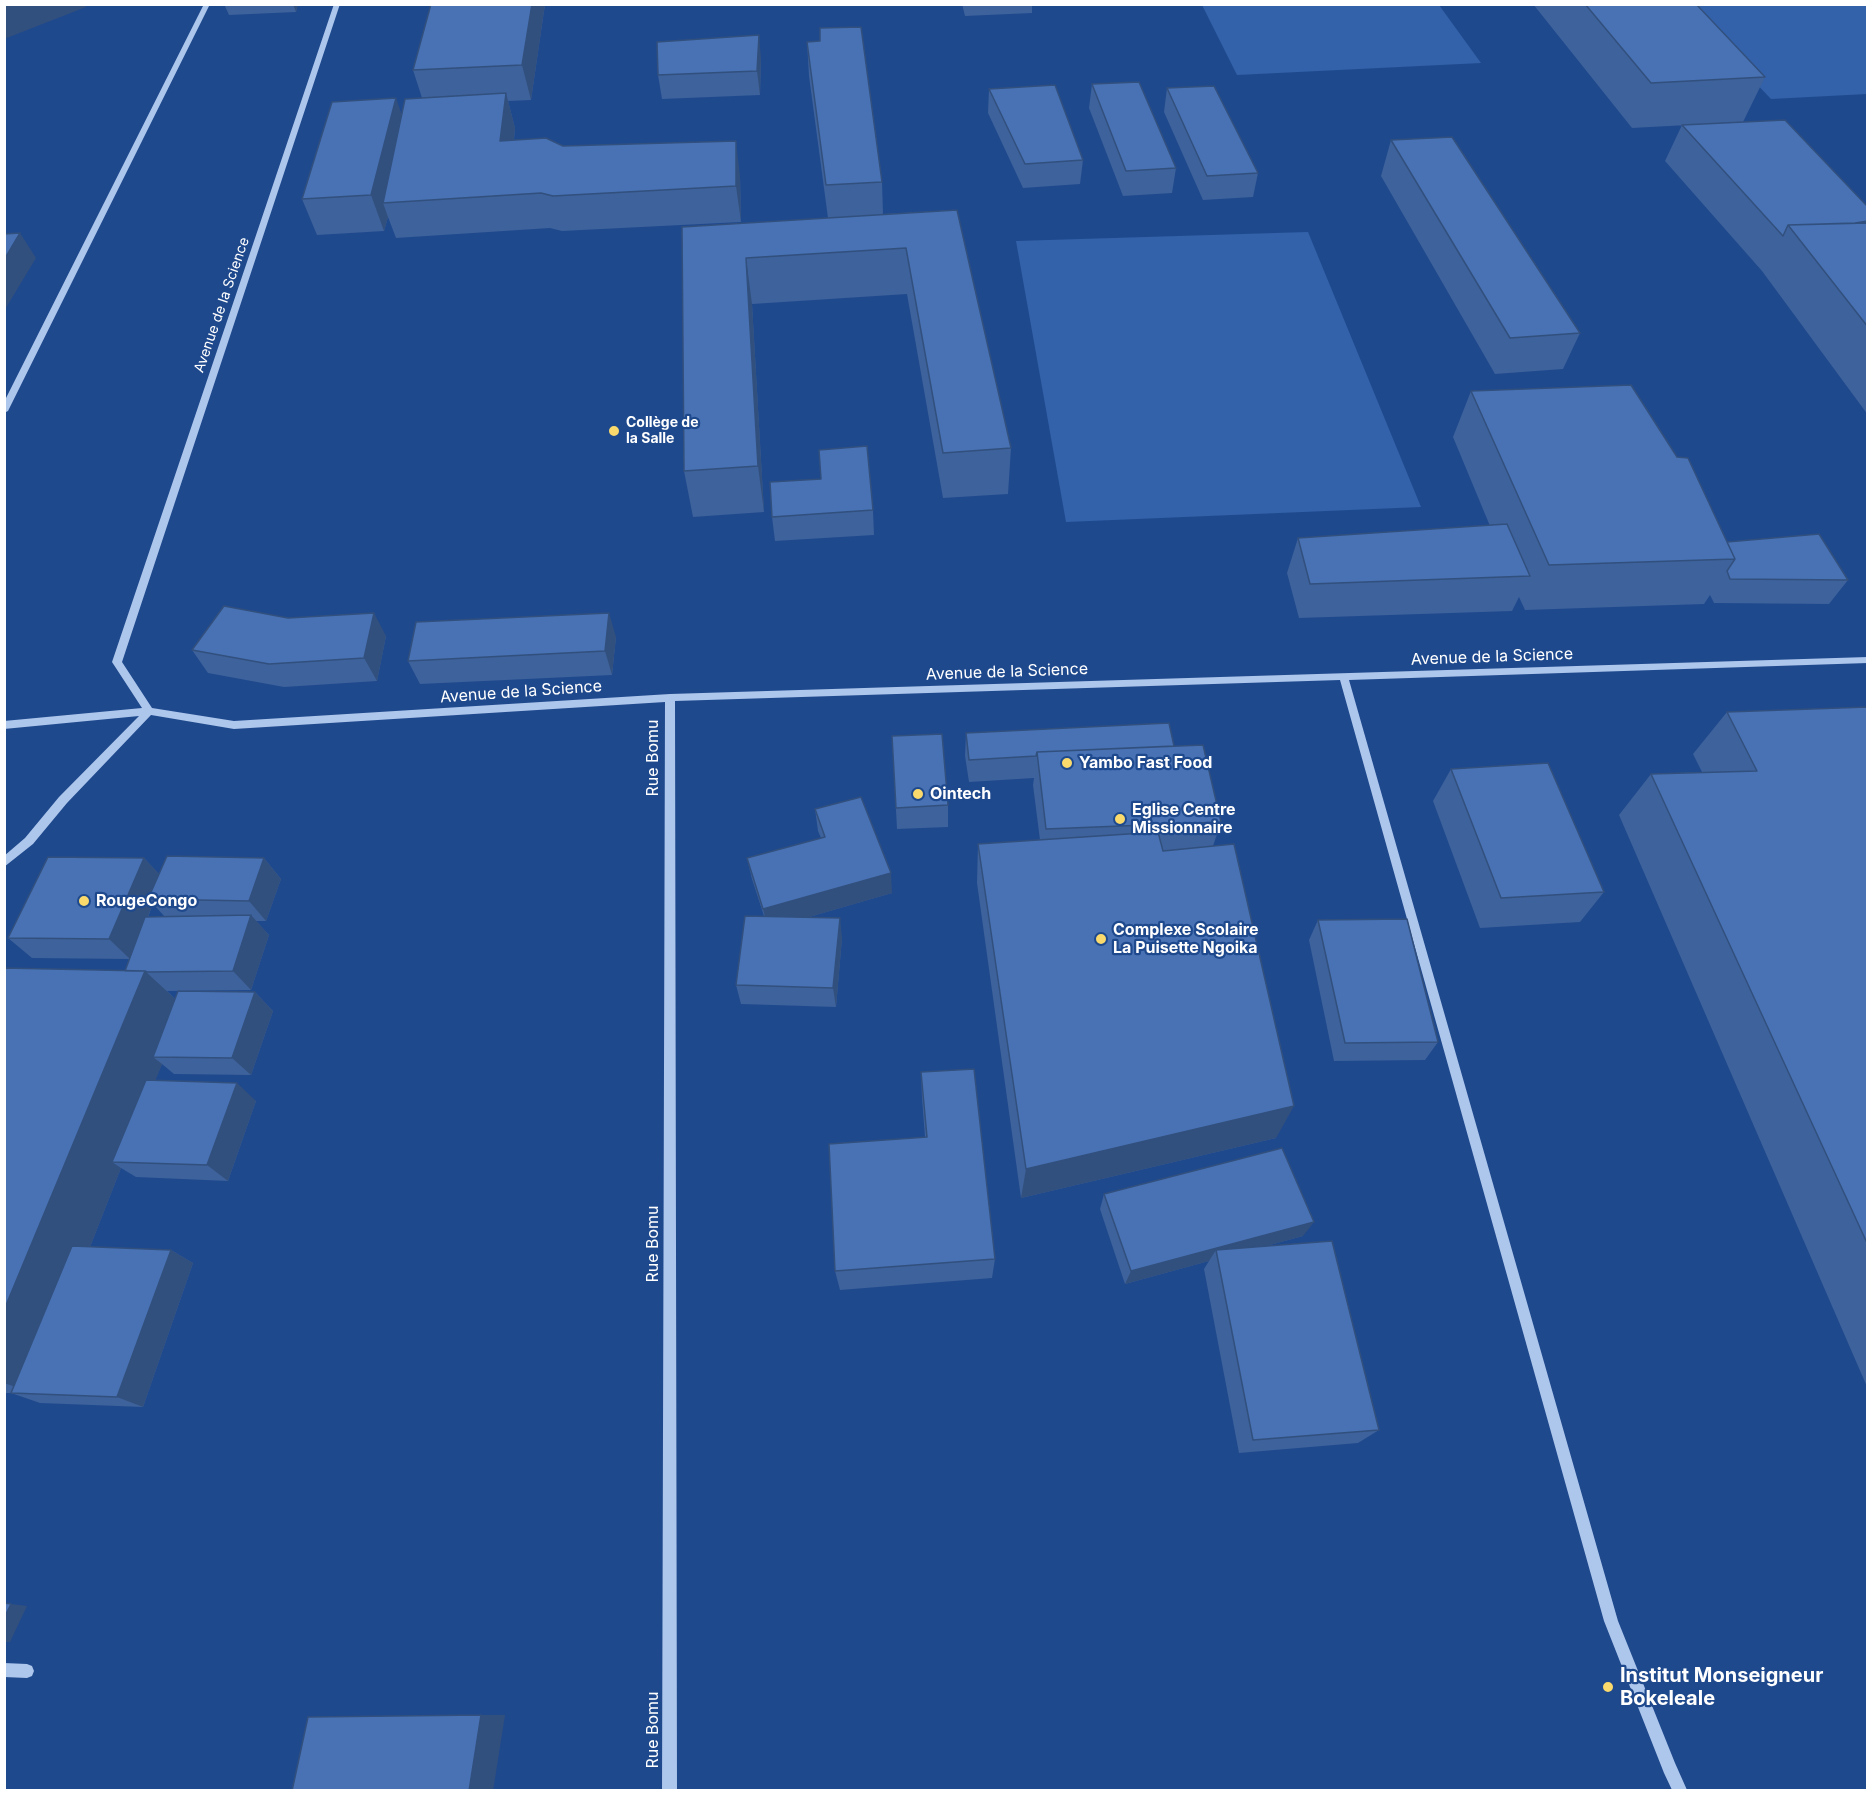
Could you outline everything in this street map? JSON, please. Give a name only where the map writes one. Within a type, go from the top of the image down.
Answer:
[{"type":"street","points":[[4,411],[207,4]]},
{"type":"street","name":"Avenue de la Science","points":[[337,4],[117,662],[149,711],[234,725],[670,698],[1868,660]]},
{"type":"street","points":[[1343,676],[1611,1621],[1680,1791]]},
{"type":"street","name":"Rue Bomu","points":[[669,1791],[670,698]]},
{"type":"street","points":[[4,725],[149,711]]},
{"type":"street","points":[[4,864],[149,711]]},
{"type":"street","points":[[4,1670],[27,1671]]},
{"type":"shaded area","points":[[1202,5],[1439,5],[1481,63],[1237,75]]},
{"type":"shaded area","points":[[1681,5],[1867,5],[1867,94],[1771,99]]},
{"type":"shaded area","points":[[1308,232],[1421,507],[1066,522],[1016,241]]},
{"type":"building","points":[[431,4],[532,4],[522,65],[413,70]]},
{"type":"building","points":[[1585,4],[1696,4],[1765,77],[1651,83]]},
{"type":"building","points":[[861,27],[882,182],[826,185],[807,42],[820,41],[820,28]]},
{"type":"building","points":[[759,35],[757,71],[658,75],[657,42]]},
{"type":"building","points":[[1139,82],[1176,168],[1126,171],[1092,84]]},
{"type":"building","points":[[1055,85],[1083,160],[1025,164],[989,89]]},
{"type":"building","points":[[1214,86],[1258,173],[1207,176],[1167,88]]},
{"type":"building","points":[[506,93],[500,141],[546,138],[563,146],[736,141],[736,186],[553,196],[541,193],[383,203],[405,99]]},
{"type":"building","points":[[396,98],[371,195],[302,199],[332,102]]},
{"type":"building","points":[[1785,120],[1868,207],[1868,221],[1788,225],[1783,236],[1682,125]]},
{"type":"building","points":[[1452,137],[1580,333],[1510,338],[1391,140]]},
{"type":"building","points":[[957,210],[1011,448],[943,453],[906,248],[746,258],[758,466],[684,471],[682,227]]},
{"type":"building","points":[[1868,223],[1868,327],[1788,225]]},
{"type":"building","points":[[20,233],[4,260],[4,234]]},
{"type":"building","points":[[1631,385],[1677,457],[1688,458],[1735,559],[1549,565],[1471,391]]},
{"type":"building","points":[[867,446],[873,510],[772,517],[770,482],[821,479],[819,450]]},
{"type":"building","points":[[1507,524],[1530,576],[1310,584],[1298,538]]},
{"type":"building","points":[[1819,534],[1848,580],[1730,579],[1727,571],[1735,559],[1727,542]]},
{"type":"building","points":[[224,606],[288,618],[374,613],[364,658],[269,664],[192,650]]},
{"type":"building","points":[[609,613],[605,651],[408,661],[416,622]]},
{"type":"building","points":[[1868,707],[1868,1245],[1651,774],[1757,771],[1727,712]]},
{"type":"building","points":[[1169,723],[1174,746],[1037,752],[1036,756],[969,760],[966,733]]},
{"type":"building","points":[[942,734],[948,805],[896,808],[892,736]]},
{"type":"building","points":[[1203,745],[1221,822],[1046,829],[1037,752]]},
{"type":"building","points":[[1548,763],[1604,892],[1501,898],[1451,769]]},
{"type":"building","points":[[861,797],[891,873],[763,909],[747,858],[825,837],[815,809]]},
{"type":"building","points":[[1158,832],[1163,851],[1234,844],[1294,1106],[1026,1169],[978,844]]},
{"type":"building","points":[[167,856],[264,858],[249,901],[148,899]]},
{"type":"building","points":[[48,857],[144,858],[109,939],[8,938]]},
{"type":"building","points":[[251,915],[233,971],[125,971],[145,917]]},
{"type":"building","points":[[745,916],[840,918],[833,988],[736,985]]},
{"type":"building","points":[[1407,919],[1438,1042],[1345,1043],[1318,920]]},
{"type":"building","points":[[4,968],[145,971],[4,1310]]},
{"type":"building","points":[[178,991],[255,992],[232,1058],[153,1057]]},
{"type":"building","points":[[974,1069],[995,1259],[835,1271],[829,1144],[927,1137],[921,1072]]},
{"type":"building","points":[[146,1080],[237,1083],[207,1165],[112,1162]]},
{"type":"building","points":[[1282,1148],[1314,1222],[1131,1271],[1104,1194]]},
{"type":"building","points":[[1332,1241],[1379,1430],[1253,1440],[1216,1250]]},
{"type":"building","points":[[72,1246],[171,1250],[117,1397],[11,1393]]},
{"type":"building","points":[[4,1603],[11,1604],[4,1618]]},
{"type":"building","points":[[481,1715],[469,1791],[292,1791],[308,1717]]},
{"type":"place","name":"Collège de la Salle","points":[[614,431]]},
{"type":"place","name":"Yambo Fast Food","points":[[1067,763]]},
{"type":"place","name":"Ointech","points":[[918,794]]},
{"type":"place","name":"Eglise Centre Missionnaire","points":[[1120,819]]},
{"type":"place","name":"RougeCongo","points":[[84,901]]},
{"type":"place","name":"Complexe Scolaire La Puisette Ngoika","points":[[1101,939]]},
{"type":"place","name":"Institut Monseigneur Bokeleale","points":[[1608,1687]]}]
